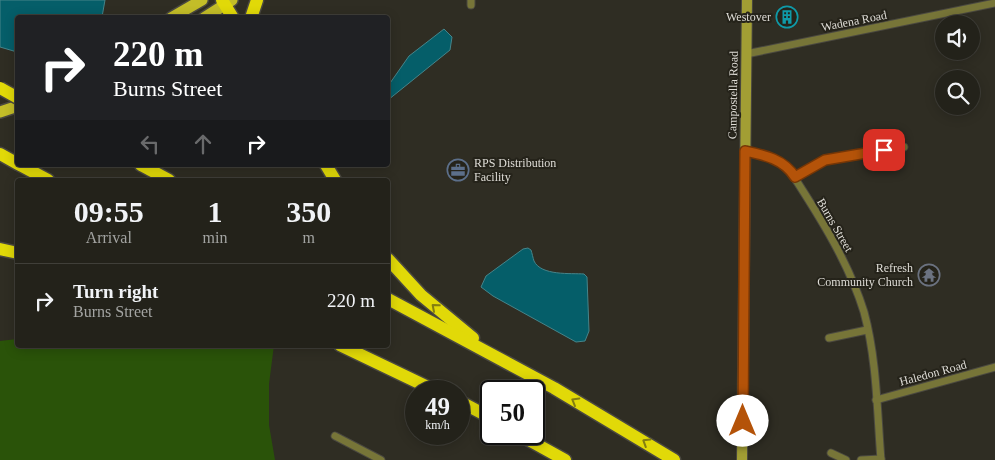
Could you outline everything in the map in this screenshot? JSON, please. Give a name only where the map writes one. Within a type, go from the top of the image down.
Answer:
[{"type":"highway","points":[[252,15],[258,0]]},
{"type":"highway","points":[[226,2],[232,15]]},
{"type":"highway","points":[[0,88],[15,96]]},
{"type":"highway","points":[[0,154],[15,162]]},
{"type":"highway","points":[[24,167],[44,178]]},
{"type":"highway","points":[[145,167],[164,178]]},
{"type":"highway","points":[[327,167],[334,178]]},
{"type":"highway","points":[[0,249],[15,252]]},
{"type":"highway","points":[[390,261],[421,295],[500,359]]},
{"type":"highway","points":[[390,300],[500,359],[674,460]]},
{"type":"highway","points":[[346,348],[413,380]]},
{"type":"highway","points":[[360,348],[419,380]]},
{"type":"highway","points":[[538,445],[565,460]]},
{"type":"main road","points":[[176,15],[202,0]]},
{"type":"main road","name":"Campostella Road","points":[[742,460],[747,0]]},
{"type":"main road","points":[[208,15],[226,2]]},
{"type":"main road","points":[[0,95],[15,90]]},
{"type":"main road","points":[[0,112],[15,107]]},
{"type":"street","name":"Wadena Road","points":[[746,54],[995,4]]},
{"type":"street","points":[[795,177],[825,160],[904,147]]},
{"type":"street","name":"Burns Street","points":[[745,151],[772,158],[784,165],[795,177],[849,273],[867,330],[881,459]]},
{"type":"street","points":[[829,338],[867,330]]},
{"type":"street","name":"Haledon Road","points":[[876,400],[995,368]]},
{"type":"street","points":[[335,436],[381,460]]},
{"type":"street","points":[[831,454],[846,460]]},
{"type":"street","points":[[861,460],[881,459]]},
{"type":"green space","points":[[15,339],[15,348],[274,348],[269,384],[269,425],[275,460],[0,460],[0,341]]},
{"type":"water","points":[[0,0],[105,0],[102,15],[15,15],[15,51],[0,47]]},
{"type":"water","points":[[444,29],[452,37],[450,50],[390,98],[390,83],[409,56]]},
{"type":"water","points":[[528,248],[531,250],[534,261],[543,269],[557,273],[584,274],[587,277],[589,331],[585,341],[576,342],[493,296],[481,287],[486,276],[523,249]]},
{"type":"place","name":"Westover","points":[[787,17]]},
{"type":"place","name":"RPS Distribution Facility","points":[[458,170]]},
{"type":"place","name":"Refresh Community Church","points":[[929,275]]},
{"type":"route","points":[[743,421],[745,151],[772,158],[784,165],[795,177],[825,160],[884,150]]}]
